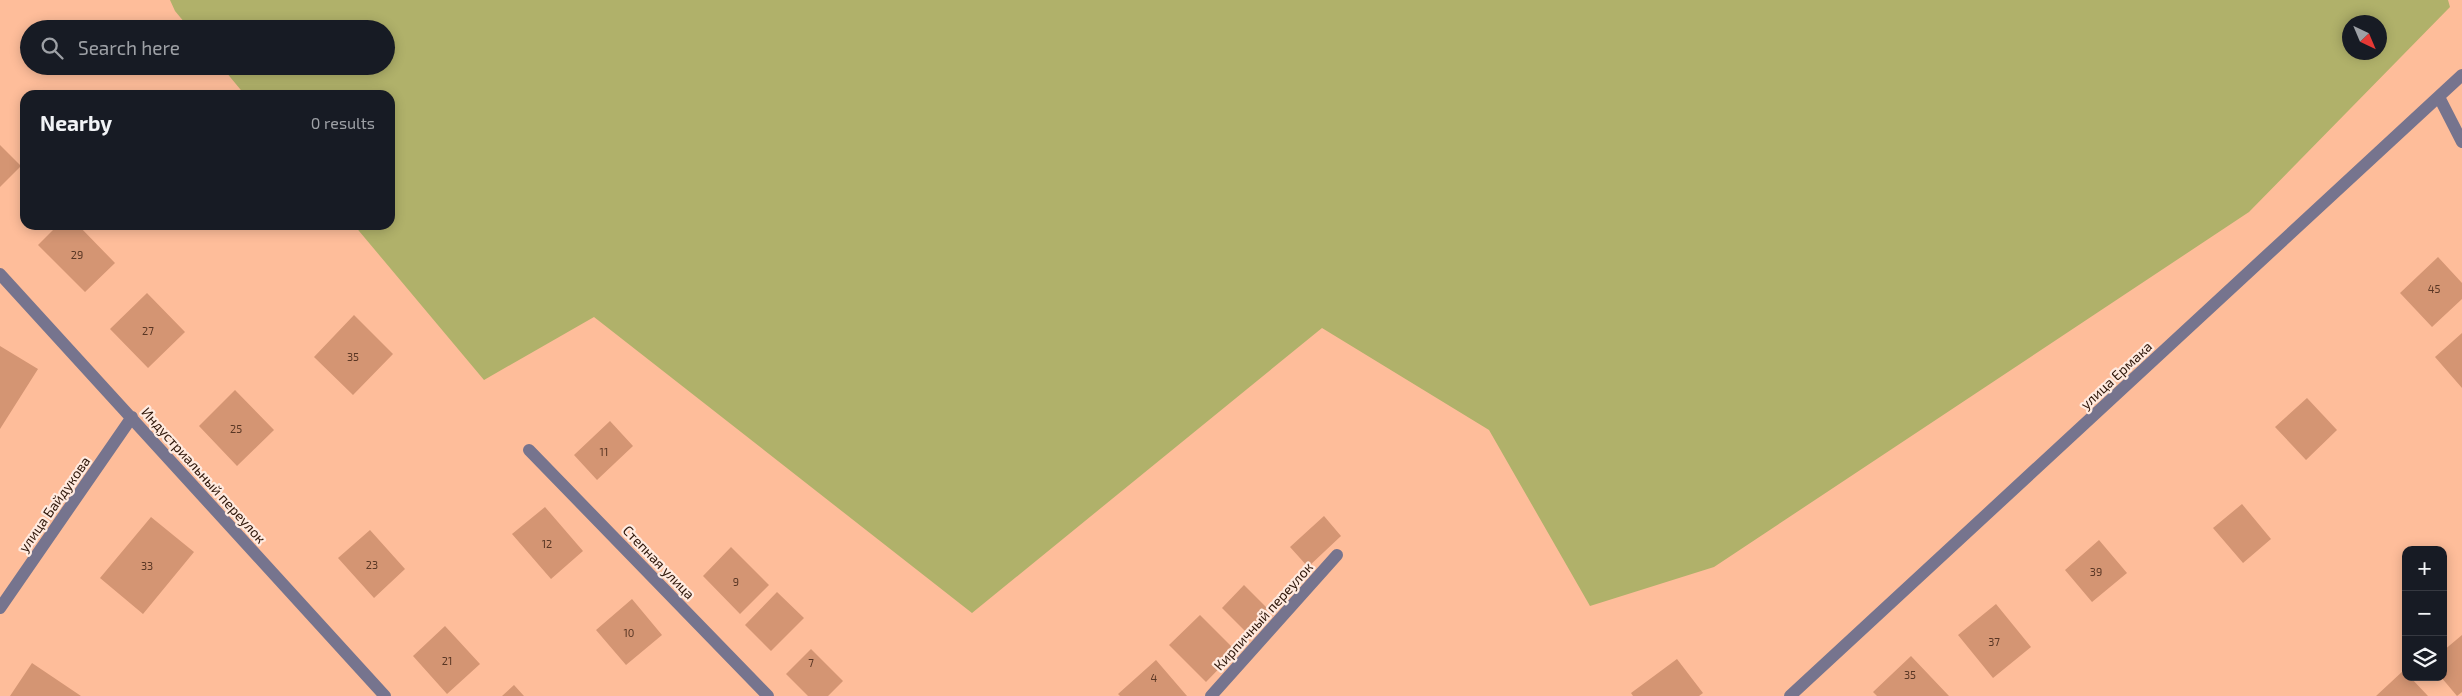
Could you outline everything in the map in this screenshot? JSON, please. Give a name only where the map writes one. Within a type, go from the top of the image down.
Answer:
[{"type":"street","name":"улица Ермака","points":[[1790,696],[2462,75]]},
{"type":"street","points":[[2439,97],[2462,142]]},
{"type":"street","name":"Индустриальный переулок","points":[[0,274],[385,696]]},
{"type":"street","name":"улица Байдукова","points":[[0,608],[132,417]]},
{"type":"street","name":"Степная улица","points":[[529,450],[768,696]]},
{"type":"street","name":"Кирпичный переулок","points":[[1211,696],[1337,555]]},
{"type":"green space","points":[[170,0],[2448,0],[2450,7],[2249,212],[1714,567],[1590,606],[1489,430],[1322,328],[972,613],[594,317],[484,380],[358,230],[395,230],[395,90],[241,90],[228,75],[395,75],[395,20],[182,20],[175,11]]},
{"type":"building","points":[[0,145],[20,167],[0,187]]},
{"type":"building","points":[[53,230],[83,230],[115,263],[85,292],[38,245]]},
{"type":"building","points":[[2438,257],[2462,283],[2462,299],[2432,327],[2400,293]]},
{"type":"building","points":[[147,293],[185,332],[148,368],[110,329]]},
{"type":"building","points":[[354,315],[393,354],[353,395],[314,357]]},
{"type":"building","points":[[2462,333],[2462,388],[2435,357]]},
{"type":"building","points":[[0,346],[38,369],[0,429]]},
{"type":"building","points":[[235,390],[274,430],[237,466],[199,426]]},
{"type":"building","points":[[2307,398],[2337,430],[2306,460],[2275,427]]},
{"type":"building","points":[[610,421],[633,446],[597,480],[574,455]]},
{"type":"building","points":[[2242,504],[2271,539],[2243,563],[2213,528]]},
{"type":"building","points":[[545,507],[583,551],[551,579],[512,534]]},
{"type":"building","points":[[1324,516],[1341,536],[1308,567],[1290,547]]},
{"type":"building","points":[[151,517],[194,552],[143,614],[100,578]]},
{"type":"building","points":[[370,530],[405,569],[374,598],[338,558]]},
{"type":"building","points":[[2099,540],[2127,573],[2092,602],[2065,570]]},
{"type":"building","points":[[731,547],[769,585],[740,614],[703,576]]},
{"type":"building","points":[[1244,585],[1268,609],[1246,632],[1222,608]]},
{"type":"building","points":[[777,592],[804,618],[771,651],[745,625]]},
{"type":"building","points":[[632,599],[662,635],[626,665],[596,630]]},
{"type":"building","points":[[1996,604],[2031,647],[1993,678],[1958,635]]},
{"type":"building","points":[[1200,615],[1236,651],[1206,682],[1169,645]]},
{"type":"building","points":[[445,626],[480,664],[447,694],[413,656]]},
{"type":"building","points":[[2462,635],[2462,692],[2457,696],[2444,681],[2447,681],[2447,648]]},
{"type":"building","points":[[811,649],[843,681],[828,696],[808,696],[786,674]]},
{"type":"building","points":[[1911,656],[1949,696],[1877,696],[1873,692]]},
{"type":"building","points":[[1677,659],[1703,693],[1699,696],[1633,696],[1631,693]]},
{"type":"building","points":[[1156,660],[1187,696],[1120,696],[1118,694]]},
{"type":"building","points":[[32,663],[81,696],[10,696]]},
{"type":"building","points":[[2402,672],[2402,681],[2414,681],[2428,696],[2376,696]]},
{"type":"building","points":[[514,685],[524,696],[502,696]]}]
